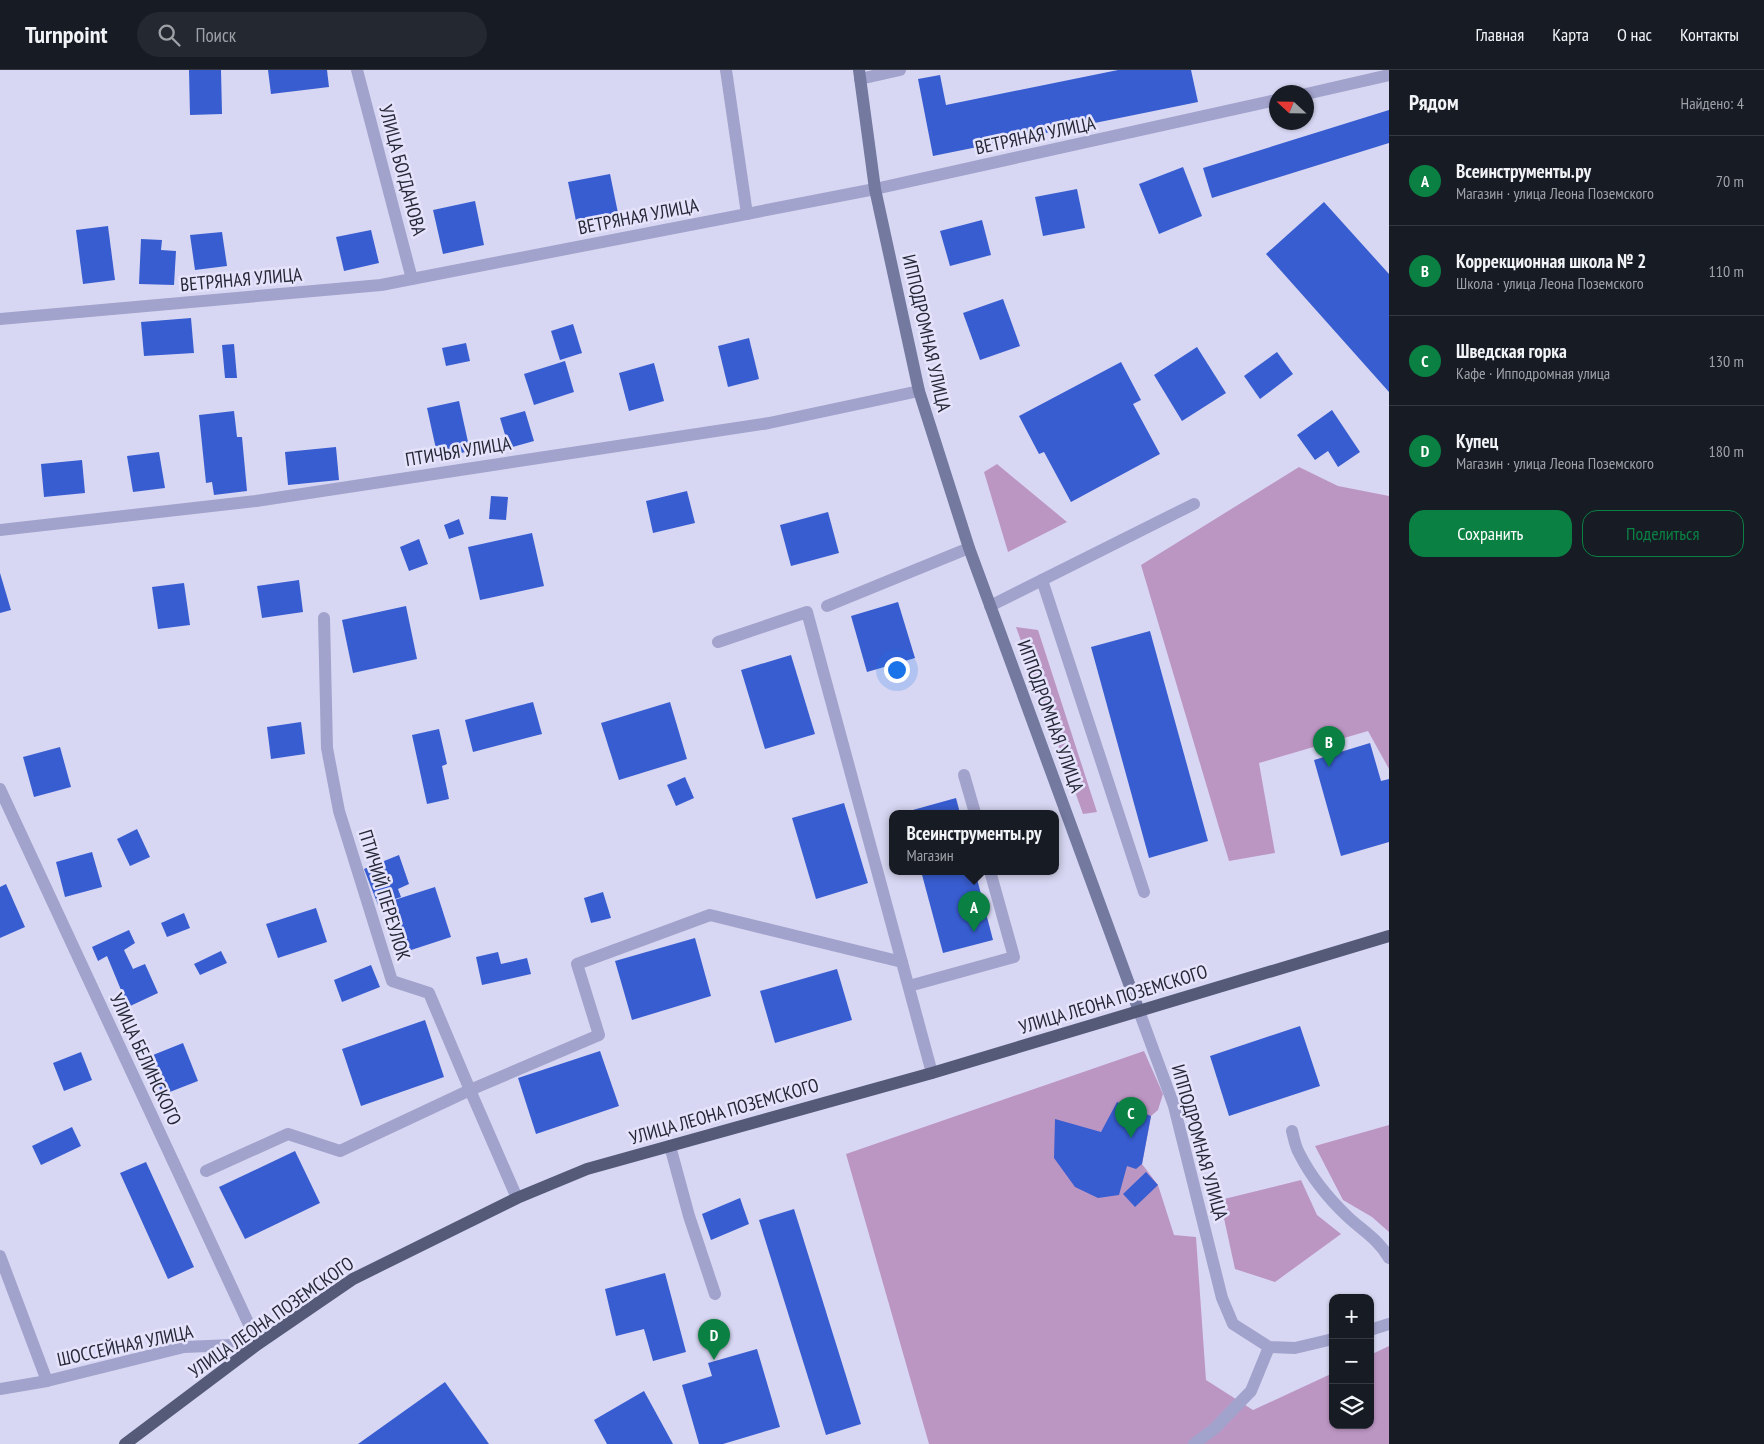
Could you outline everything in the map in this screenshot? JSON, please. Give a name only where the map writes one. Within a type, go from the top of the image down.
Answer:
[{"type":"main road","name":"ИППОДРОМНАЯ УЛИЦА","points":[[859,75],[875,189],[919,392],[969,548],[1139,1011]]},
{"type":"main road","name":"УЛИЦА ЛЕОНА ПОЗЕМСКОГО","points":[[125,1444],[258,1344],[353,1279],[517,1198],[587,1169],[932,1073],[1389,936]]},
{"type":"street","name":"УЛИЦА БОГДАНОВА","points":[[357,70],[412,279]]},
{"type":"street","points":[[726,70],[747,214]]},
{"type":"street","points":[[859,75],[900,70]]},
{"type":"street","points":[[1314,92],[1389,75]]},
{"type":"street","name":"ВЕТРЯНАЯ УЛИЦА","points":[[0,318],[381,285],[875,189],[1269,102]]},
{"type":"street","name":"ПТИЧЬЯ УЛИЦА","points":[[0,530],[256,502],[769,422],[919,392]]},
{"type":"street","points":[[990,606],[1194,504]]},
{"type":"street","points":[[827,606],[969,548]]},
{"type":"street","points":[[1042,580],[1144,892]]},
{"type":"street","points":[[718,642],[807,612],[932,1073]]},
{"type":"street","name":"ПТИЧИЙ ПЕРЕУЛОК","points":[[324,618],[327,748],[340,811],[392,981],[429,992],[517,1198]]},
{"type":"street","points":[[964,775],[974,810]]},
{"type":"street","name":"УЛИЦА БЕЛИНСКОГО","points":[[0,789],[258,1344]]},
{"type":"street","points":[[909,986],[1014,956],[991,875]]},
{"type":"street","points":[[206,1171],[288,1134],[340,1150],[470,1090],[599,1035],[577,964],[710,915],[902,962]]},
{"type":"street","name":"ИППОДРОМНАЯ УЛИЦА","points":[[1139,1011],[1174,1106],[1222,1298],[1233,1324],[1269,1347]]},
{"type":"street","points":[[1292,1131],[1298,1152],[1329,1198],[1350,1219],[1372,1236],[1389,1258]]},
{"type":"street","points":[[670,1146],[689,1216],[715,1294]]},
{"type":"street","points":[[0,1256],[47,1381]]},
{"type":"street","points":[[1374,1329],[1389,1324]]},
{"type":"street","points":[[1194,1444],[1214,1429],[1251,1391],[1269,1347],[1295,1348],[1329,1340]]},
{"type":"street","name":"ШОССЕЙНАЯ УЛИЦА","points":[[0,1389],[47,1381],[184,1347],[258,1344]]},
{"type":"shaded area","points":[[997,464],[1067,522],[1008,552],[984,472]]},
{"type":"shaded area","points":[[1299,467],[1338,486],[1389,496],[1389,769],[1368,731],[1259,763],[1275,853],[1229,861],[1141,565]]},
{"type":"shaded area","points":[[1016,627],[1038,630],[1097,812],[1083,814]]},
{"type":"shaded area","points":[[1144,1051],[1163,1094],[1158,1110],[1151,1116],[1142,1164],[1158,1185],[1174,1235],[1196,1237],[1206,1380],[1253,1410],[1329,1375],[1329,1429],[1374,1429],[1374,1353],[1389,1346],[1389,1444],[929,1444],[846,1154]]},
{"type":"shaded area","points":[[1389,1125],[1389,1232],[1372,1217],[1343,1200],[1315,1146]]},
{"type":"shaded area","points":[[1301,1180],[1317,1215],[1341,1234],[1275,1282],[1235,1269],[1220,1200]]},
{"type":"building","points":[[189,70],[221,70],[222,114],[190,115]]},
{"type":"building","points":[[268,70],[327,70],[329,87],[271,94]]},
{"type":"building","points":[[1118,70],[1191,70],[1198,102],[933,156],[918,79],[940,75],[946,105]]},
{"type":"building","points":[[1389,110],[1389,143],[1212,198],[1203,168]]},
{"type":"building","points":[[1183,167],[1202,216],[1159,234],[1139,184]]},
{"type":"building","points":[[610,174],[618,213],[576,221],[568,182]]},
{"type":"building","points":[[1077,189],[1085,228],[1043,236],[1035,197]]},
{"type":"building","points":[[475,201],[484,245],[443,254],[433,210]]},
{"type":"building","points":[[1324,202],[1389,274],[1389,392],[1266,254]]},
{"type":"building","points":[[982,220],[991,255],[950,266],[940,231]]},
{"type":"building","points":[[108,226],[115,280],[83,284],[76,230]]},
{"type":"building","points":[[371,230],[379,263],[344,271],[336,237]]},
{"type":"building","points":[[222,232],[227,266],[195,270],[190,235]]},
{"type":"building","points":[[141,239],[162,240],[161,250],[176,251],[174,285],[139,284]]},
{"type":"building","points":[[1003,299],[1020,346],[980,360],[963,313]]},
{"type":"building","points":[[191,318],[194,353],[144,356],[141,322]]},
{"type":"building","points":[[573,324],[582,353],[560,360],[551,331]]},
{"type":"building","points":[[749,338],[759,379],[728,387],[718,346]]},
{"type":"building","points":[[466,343],[470,361],[446,366],[442,348]]},
{"type":"building","points":[[234,344],[237,378],[225,378],[222,345]]},
{"type":"building","points":[[1197,347],[1226,393],[1182,421],[1154,375]]},
{"type":"building","points":[[1277,352],[1293,374],[1260,399],[1244,376]]},
{"type":"building","points":[[565,361],[574,392],[534,405],[524,374]]},
{"type":"building","points":[[1121,362],[1141,400],[1133,404],[1160,454],[1071,502],[1044,452],[1039,454],[1019,416]]},
{"type":"building","points":[[654,363],[664,401],[629,411],[619,373]]},
{"type":"building","points":[[459,401],[470,451],[438,458],[427,408]]},
{"type":"building","points":[[1332,410],[1360,452],[1338,467],[1328,451],[1315,460],[1297,435]]},
{"type":"building","points":[[234,411],[237,437],[242,437],[247,491],[214,495],[212,482],[206,483],[199,415]]},
{"type":"building","points":[[525,411],[534,441],[509,448],[500,418]]},
{"type":"building","points":[[336,447],[339,480],[288,485],[285,452]]},
{"type":"building","points":[[159,452],[165,488],[133,492],[127,456]]},
{"type":"building","points":[[82,460],[85,493],[44,497],[41,464]]},
{"type":"building","points":[[687,491],[695,523],[653,533],[646,501]]},
{"type":"building","points":[[491,496],[508,497],[506,520],[489,519]]},
{"type":"building","points":[[828,512],[839,553],[791,566],[780,525]]},
{"type":"building","points":[[459,519],[464,534],[449,539],[444,525]]},
{"type":"building","points":[[532,533],[544,586],[480,600],[468,547]]},
{"type":"building","points":[[419,539],[428,564],[409,571],[400,547]]},
{"type":"building","points":[[0,573],[11,610],[0,613]]},
{"type":"building","points":[[299,580],[303,612],[262,618],[257,586]]},
{"type":"building","points":[[184,583],[190,625],[158,629],[152,587]]},
{"type":"building","points":[[898,602],[915,658],[867,672],[851,616]]},
{"type":"building","points":[[406,606],[417,659],[353,673],[342,620]]},
{"type":"building","points":[[1150,631],[1208,841],[1149,858],[1091,647]]},
{"type":"building","points":[[791,655],[815,734],[765,749],[741,670]]},
{"type":"building","points":[[533,702],[542,734],[473,752],[465,720]]},
{"type":"building","points":[[670,702],[687,759],[619,780],[601,723]]},
{"type":"building","points":[[301,722],[305,754],[271,759],[267,727]]},
{"type":"building","points":[[439,729],[447,764],[442,766],[449,799],[427,804],[412,735]]},
{"type":"building","points":[[1370,743],[1381,781],[1389,779],[1389,842],[1341,856],[1314,760]]},
{"type":"building","points":[[60,747],[71,787],[34,797],[23,757]]},
{"type":"building","points":[[685,777],[694,798],[676,806],[667,785]]},
{"type":"building","points":[[956,798],[959,810],[913,810]]},
{"type":"building","points":[[844,803],[868,883],[816,899],[792,818]]},
{"type":"building","points":[[137,829],[150,857],[130,866],[117,839]]},
{"type":"building","points":[[92,852],[102,887],[65,897],[56,862]]},
{"type":"building","points":[[399,855],[409,884],[398,889],[401,897],[378,905],[364,869]]},
{"type":"building","points":[[922,875],[976,875],[993,940],[943,953]]},
{"type":"building","points":[[6,884],[25,927],[0,938],[0,887]]},
{"type":"building","points":[[435,887],[451,937],[402,953],[385,903]]},
{"type":"building","points":[[603,892],[611,918],[591,923],[584,898]]},
{"type":"building","points":[[316,908],[327,942],[278,958],[266,924]]},
{"type":"building","points":[[184,913],[190,928],[167,937],[161,923]]},
{"type":"building","points":[[129,930],[135,943],[124,950],[133,969],[145,964],[158,993],[128,1007],[107,956],[98,961],[92,947]]},
{"type":"building","points":[[695,938],[711,996],[632,1020],[615,961]]},
{"type":"building","points":[[221,951],[227,963],[200,975],[194,964]]},
{"type":"building","points":[[498,952],[501,964],[527,958],[531,974],[482,985],[476,957]]},
{"type":"building","points":[[371,965],[380,987],[342,1002],[334,980]]},
{"type":"building","points":[[837,969],[852,1020],[775,1043],[760,991]]},
{"type":"building","points":[[425,1020],[444,1077],[361,1106],[342,1049]]},
{"type":"building","points":[[1300,1026],[1320,1086],[1229,1116],[1210,1056]]},
{"type":"building","points":[[183,1043],[198,1081],[162,1095],[148,1057]]},
{"type":"building","points":[[600,1051],[619,1106],[536,1134],[518,1078]]},
{"type":"building","points":[[81,1052],[92,1080],[64,1091],[53,1063]]},
{"type":"building","points":[[1117,1102],[1151,1116],[1142,1164],[1136,1169],[1127,1166],[1119,1195],[1098,1198],[1075,1187],[1054,1158],[1055,1119],[1101,1132]]},
{"type":"building","points":[[72,1127],[81,1146],[41,1165],[32,1146]]},
{"type":"building","points":[[295,1151],[320,1203],[245,1239],[219,1187]]},
{"type":"building","points":[[146,1162],[194,1267],[168,1279],[120,1173]]},
{"type":"building","points":[[1146,1172],[1158,1185],[1135,1207],[1123,1194]]},
{"type":"building","points":[[740,1198],[749,1224],[711,1240],[702,1214]]},
{"type":"building","points":[[794,1209],[861,1424],[826,1435],[759,1220]]},
{"type":"building","points":[[665,1273],[686,1352],[653,1361],[644,1329],[616,1336],[605,1289]]},
{"type":"building","points":[[757,1349],[780,1427],[723,1444],[699,1444],[682,1385],[712,1376],[708,1363]]},
{"type":"building","points":[[445,1382],[489,1444],[358,1444]]},
{"type":"building","points":[[644,1391],[673,1444],[607,1444],[594,1420]]},
{"type":"place","name":"Коррекционная школа № 2","points":[[1329,767]]},
{"type":"place","name":"Всеинструменты.ру","points":[[974,932]]},
{"type":"place","name":"Шведская горка","points":[[1131,1138]]},
{"type":"place","name":"Купец","points":[[714,1360]]}]
